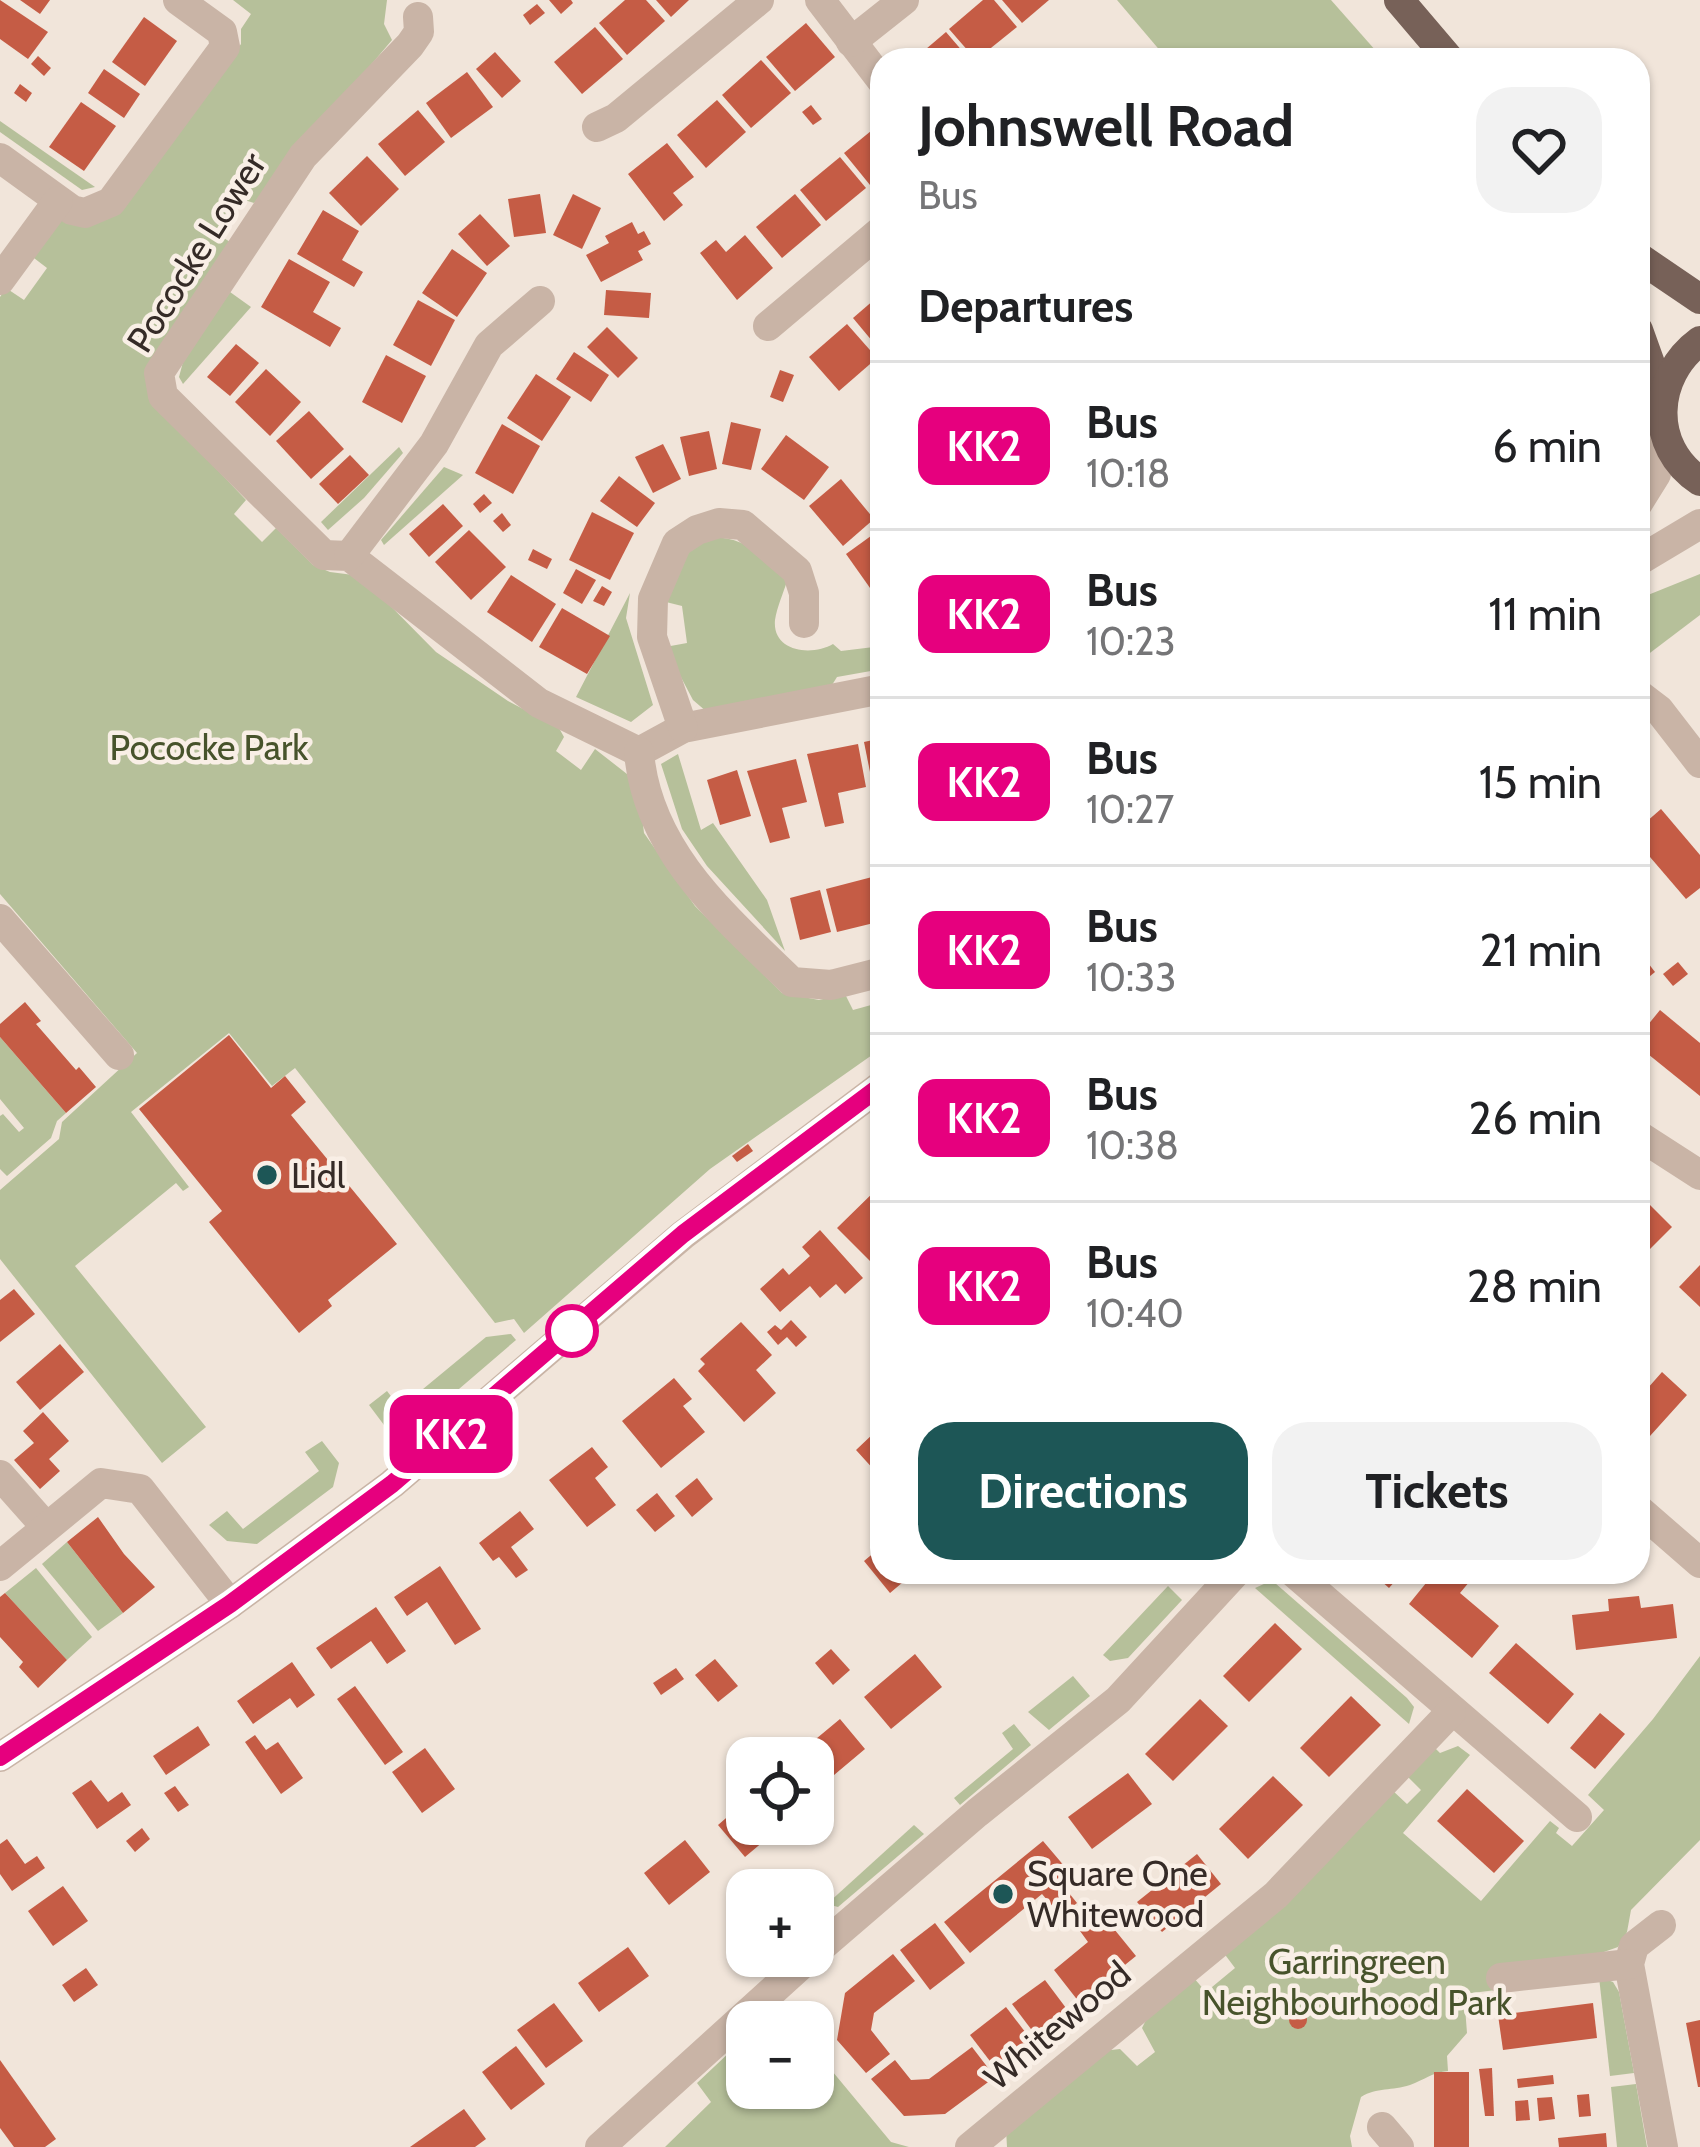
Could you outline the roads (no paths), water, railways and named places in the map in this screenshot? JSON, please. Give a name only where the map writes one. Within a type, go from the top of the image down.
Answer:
[{"type":"main road","points":[[1399,0],[1440,48]]},
{"type":"main road","points":[[1650,265],[1700,299]]},
{"type":"main road","points":[[1662,397],[1677,362],[1700,341]]},
{"type":"main road","points":[[1650,364],[1662,397],[1662,428],[1676,460],[1700,482]]},
{"type":"street","points":[[0,158],[58,201],[85,213],[111,202],[224,47],[222,32],[178,0]]},
{"type":"street","points":[[615,126],[759,0]]},
{"type":"street","points":[[820,0],[870,66]]},
{"type":"street","points":[[850,41],[904,0]]},
{"type":"street","name":"Pococke Lower","points":[[418,17],[419,32],[410,45],[303,155],[159,373],[163,396],[323,555],[350,556],[539,703],[639,752]]},
{"type":"street","points":[[0,280],[58,201]]},
{"type":"street","points":[[773,310],[870,239]]},
{"type":"street","points":[[350,556],[434,444],[489,345],[540,301]]},
{"type":"street","points":[[1650,483],[1662,428]]},
{"type":"street","points":[[683,728],[652,637],[653,599],[677,543],[719,523],[742,525],[796,571],[804,623]]},
{"type":"street","points":[[1650,554],[1700,524]]},
{"type":"street","points":[[870,691],[683,728],[639,752],[641,775],[659,832],[693,881],[792,982],[831,985],[870,975]]},
{"type":"street","points":[[1650,703],[1700,763]]},
{"type":"street","points":[[1,923],[119,1055]]},
{"type":"street","points":[[0,1756],[230,1604],[392,1484],[683,1234],[870,1093]]},
{"type":"street","points":[[1650,1143],[1700,1175]]},
{"type":"street","points":[[0,1475],[46,1527]]},
{"type":"street","points":[[0,1566],[101,1483],[140,1489],[230,1604]]},
{"type":"street","points":[[1650,1519],[1700,1563]]},
{"type":"street","points":[[834,1936],[1118,1700],[1225,1584]]},
{"type":"street","points":[[1307,1584],[1576,1816]]},
{"type":"street","name":"Whitewood","points":[[970,2147],[1276,1895],[1451,1712]]},
{"type":"street","points":[[1661,1925],[1634,1946],[1629,1964],[1663,2147]]},
{"type":"street","points":[[1501,1978],[1629,1964]]},
{"type":"street","points":[[600,2147],[788,1977]]},
{"type":"place","name":"Lidl","points":[[267,1175]]},
{"type":"place","name":"Square One Whitewood","points":[[1003,1894]]},
{"type":"park label","name":"Pococke Park","points":[[209,747]]},
{"type":"park label","name":"Garringreen Neighbourhood Park","points":[[1357,1982]]}]
